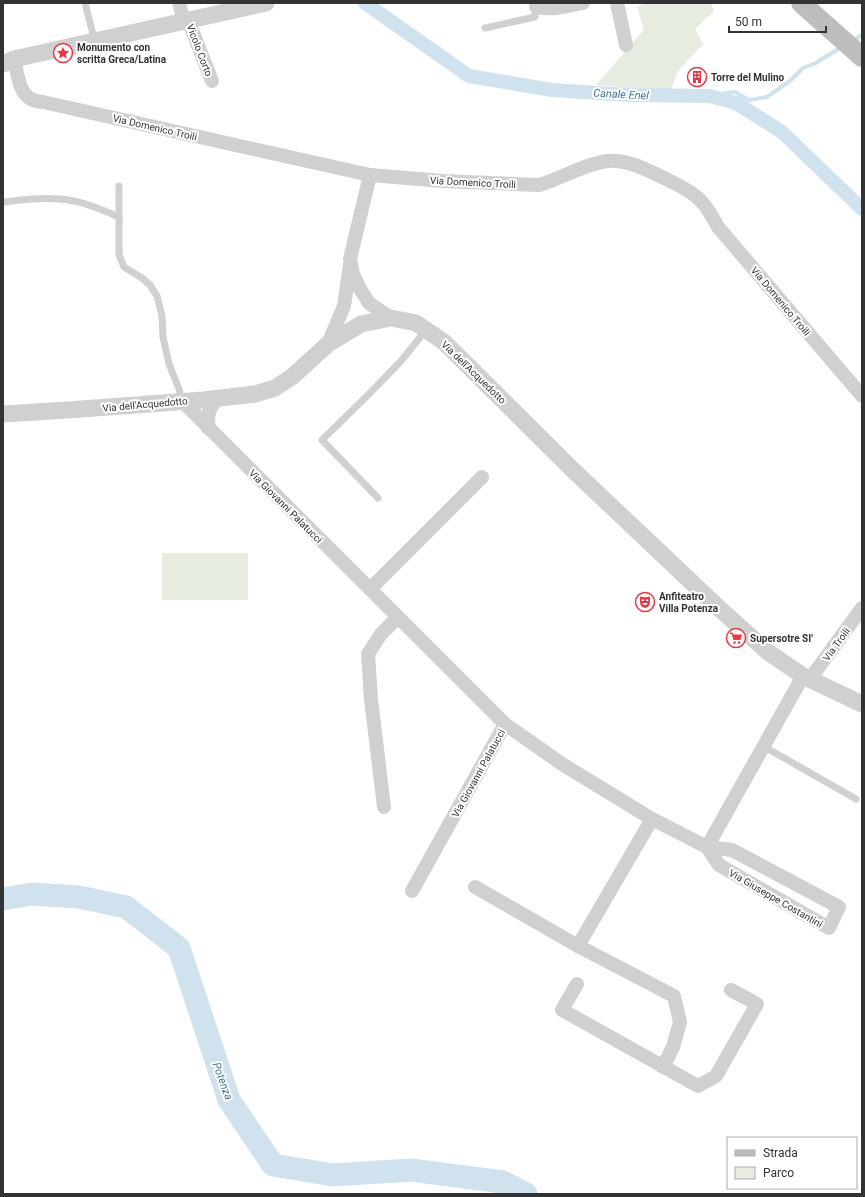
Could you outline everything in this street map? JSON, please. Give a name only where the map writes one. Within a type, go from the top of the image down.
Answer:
[{"type":"main road","points":[[801,3],[862,57]]},
{"type":"street","name":"Vicolo Corto","points":[[179,3],[212,81]]},
{"type":"street","points":[[8,62],[186,20],[266,3]]},
{"type":"street","points":[[536,4],[542,8],[550,9],[583,3]]},
{"type":"street","points":[[617,3],[626,45]]},
{"type":"street","name":"Via Domenico Troili","points":[[8,62],[24,94],[37,102],[43,102],[370,175],[443,181],[539,186],[552,182],[590,164],[603,161],[614,160],[638,165],[688,190],[701,200],[718,227],[862,396]]},
{"type":"street","points":[[328,344],[344,306],[350,259],[370,175]]},
{"type":"street","points":[[350,259],[353,274],[369,303],[391,318]]},
{"type":"street","name":"Via dell'Acquedotto","points":[[3,414],[182,401],[255,394],[275,388],[293,376],[328,344],[361,324],[391,318],[416,323],[444,342],[575,472],[721,610],[768,652],[807,678],[862,704]]},
{"type":"street","points":[[208,428],[208,414],[211,406],[218,398]]},
{"type":"street","name":"Via Giovanni Palatucci","points":[[182,401],[505,724],[412,891]]},
{"type":"street","points":[[370,589],[482,477]]},
{"type":"street","name":"Via Troili","points":[[807,678],[862,608]]},
{"type":"street","points":[[384,807],[368,654],[381,634],[398,617]]},
{"type":"street","points":[[707,847],[763,746],[807,678]]},
{"type":"street","name":"Via Giuseppe Costantini","points":[[505,724],[562,764],[652,819],[707,847],[732,850],[839,907],[829,928],[719,865],[707,847]]},
{"type":"street","points":[[578,946],[652,819]]},
{"type":"street","points":[[475,887],[578,946],[674,996],[680,1022],[673,1046],[663,1067]]},
{"type":"street","points":[[576,984],[562,1010],[698,1086],[716,1076],[757,1004],[731,990]]},
{"type":"lane","points":[[85,3],[95,42]]},
{"type":"lane","points":[[485,28],[535,17],[536,4]]},
{"type":"lane","points":[[119,186],[119,255],[124,267],[142,278],[150,285],[157,296],[162,316],[163,337],[169,364],[182,401]]},
{"type":"lane","points":[[3,202],[29,199],[60,199],[93,207],[119,217]]},
{"type":"lane","points":[[378,498],[322,440],[401,361],[426,330]]},
{"type":"lane","points":[[763,746],[856,799]]},
{"type":"green space","points":[[646,3],[711,3],[714,11],[695,29],[703,44],[679,70],[670,91],[596,85],[644,30],[637,7]]},
{"type":"green space","points":[[162,553],[248,553],[248,600],[162,600]]},
{"type":"waterway","name":"Canale Enel","points":[[365,3],[469,76],[552,90],[629,95],[710,96],[736,103],[782,132],[862,209]]},
{"type":"waterway","points":[[852,41],[862,35]]},
{"type":"waterway","points":[[719,99],[725,93],[735,92],[749,100],[767,97],[790,81],[803,68],[816,63],[841,47]]},
{"type":"waterway","name":"Potenza","points":[[3,899],[32,894],[79,897],[126,907],[179,948],[229,1100],[273,1165],[333,1175],[411,1170],[503,1182],[526,1194]]},
{"type":"place","name":"Monumento con scritta Greca/Latina","points":[[63,53]]},
{"type":"place","name":"Torre del Mulino","points":[[697,77]]},
{"type":"place","name":"Anfiteatro Villa Potenza","points":[[645,602]]},
{"type":"place","name":"Supersotre SI'","points":[[736,638]]}]
